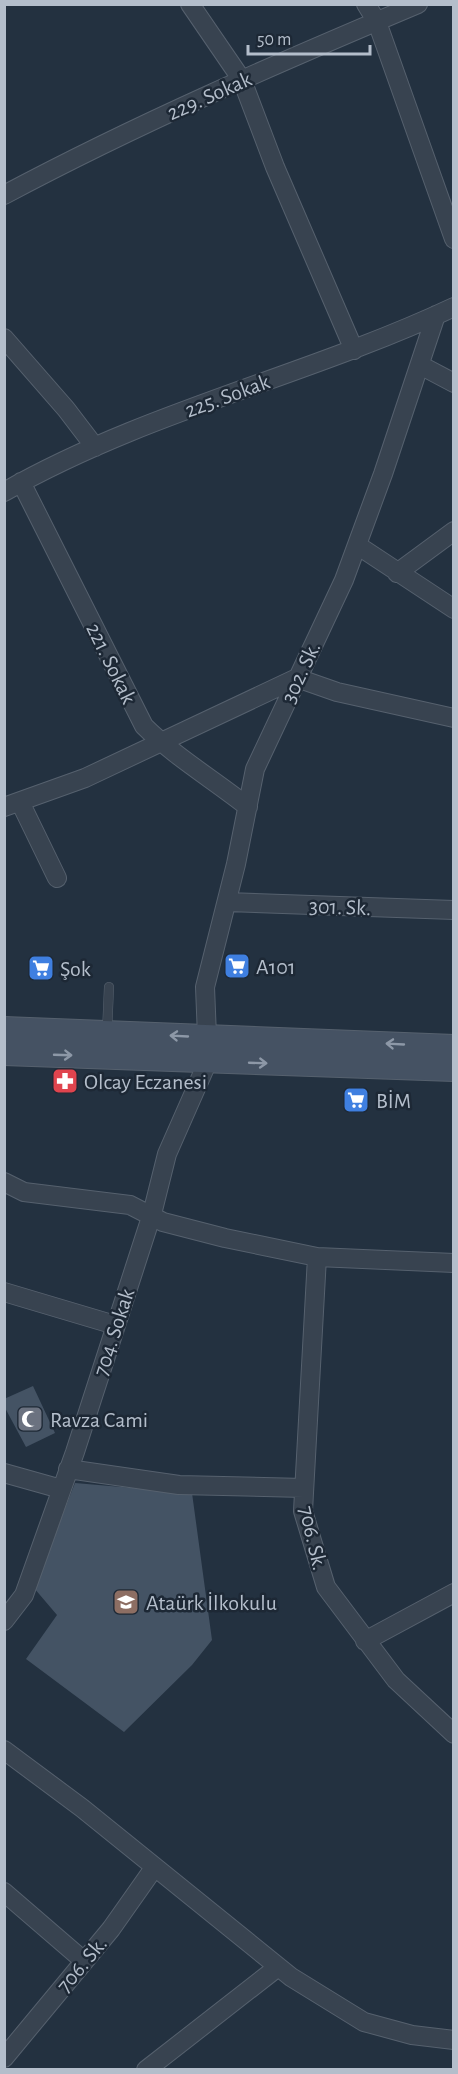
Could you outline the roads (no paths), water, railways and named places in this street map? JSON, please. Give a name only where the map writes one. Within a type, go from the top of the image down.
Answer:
[{"type":"main road","points":[[4,1029],[107,1033],[208,1049],[453,1069]]},
{"type":"main road","points":[[4,1053],[453,1047]]},
{"type":"street","points":[[190,4],[242,80],[275,167],[354,350]]},
{"type":"street","points":[[366,4],[377,22],[453,239]]},
{"type":"street","name":"229. Sokak","points":[[4,195],[98,145],[418,4]]},
{"type":"street","name":"225. Sokak","points":[[4,492],[149,423],[354,350],[453,307]]},
{"type":"street","name":"302. Sk.","points":[[208,1049],[205,987],[227,902],[255,769],[344,580],[436,315]]},
{"type":"street","points":[[4,338],[66,409],[95,447]]},
{"type":"street","points":[[420,365],[453,383]]},
{"type":"street","name":"221. Sokak","points":[[21,482],[144,726],[160,743],[201,770],[248,807]]},
{"type":"street","points":[[397,573],[453,531]]},
{"type":"street","points":[[357,544],[453,609]]},
{"type":"street","points":[[4,807],[85,778],[297,678],[337,692],[453,718]]},
{"type":"street","points":[[4,813],[23,808],[124,768],[150,755],[160,743]]},
{"type":"street","points":[[23,808],[57,878]]},
{"type":"street","name":"301. Sk.","points":[[227,902],[453,910]]},
{"type":"street","name":"704. Sokak","points":[[4,1621],[24,1595],[152,1214],[167,1154],[208,1049]]},
{"type":"street","points":[[4,1182],[24,1192],[130,1205],[152,1214],[163,1222],[225,1238],[317,1257],[453,1263]]},
{"type":"street","name":"706. Sk.","points":[[317,1257],[303,1511],[326,1587],[396,1680],[453,1734]]},
{"type":"street","points":[[4,1292],[115,1325]]},
{"type":"street","points":[[68,1469],[179,1485],[304,1488]]},
{"type":"street","points":[[4,1473],[61,1489]]},
{"type":"street","points":[[365,1641],[453,1593]]},
{"type":"street","points":[[4,1750],[82,1808],[278,1967],[364,2022],[412,2035],[453,2040]]},
{"type":"street","name":"706. Sk.","points":[[4,2058],[111,1929],[154,1868]]},
{"type":"street","points":[[4,1892],[84,1960]]},
{"type":"street","points":[[146,2070],[278,1967]]},
{"type":"lane","points":[[107,1033],[109,987]]},
{"type":"place","name":"A101","points":[[237,966]]},
{"type":"place","name":"Şok","points":[[41,968]]},
{"type":"place","name":"Olcay Eczanesi","points":[[65,1081]]},
{"type":"place","name":"BİM","points":[[356,1100]]},
{"type":"place","name":"Ravza Cami","points":[[30,1419]]},
{"type":"place","name":"Ataürk İlkokulu","points":[[126,1602]]}]
